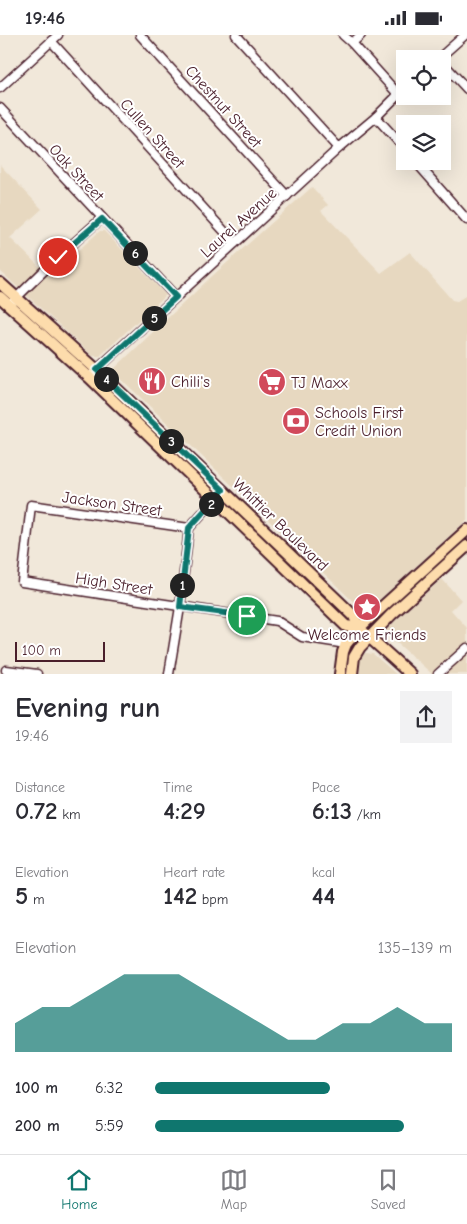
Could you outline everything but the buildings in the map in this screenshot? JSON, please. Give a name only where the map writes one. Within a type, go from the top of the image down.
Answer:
[{"type":"main road","name":"Whittier Boulevard","points":[[0,283],[13,301],[223,490],[354,616],[360,628],[410,674]]},
{"type":"main road","name":"Whittier Boulevard","points":[[0,297],[13,301]]},
{"type":"main road","name":"Whittier Boulevard","points":[[93,373],[346,626],[360,628]]},
{"type":"main road","points":[[340,674],[346,643],[467,530]]},
{"type":"main road","points":[[352,674],[354,657],[360,647],[396,609],[467,546]]},
{"type":"street","points":[[0,88],[58,35]]},
{"type":"street","name":"Chestnut Street","points":[[140,35],[287,196]]},
{"type":"street","points":[[236,35],[339,148]]},
{"type":"street","points":[[343,35],[396,92]]},
{"type":"street","points":[[352,43],[361,35]]},
{"type":"street","points":[[449,50],[465,35]]},
{"type":"street","name":"Cullen Street","points":[[51,41],[235,243]]},
{"type":"street","points":[[451,71],[467,89]]},
{"type":"street","name":"Laurel Avenue","points":[[93,373],[339,148],[376,117],[396,96]]},
{"type":"street","name":"Oak Street","points":[[0,109],[176,297]]},
{"type":"street","points":[[376,117],[396,139]]},
{"type":"street","points":[[424,170],[467,220]]},
{"type":"street","points":[[13,301],[58,257],[102,219]]},
{"type":"street","points":[[169,674],[180,607],[189,528],[223,490]]},
{"type":"street","name":"Jackson Street","points":[[22,582],[31,505],[189,528]]},
{"type":"street","name":"High Street","points":[[22,582],[277,621],[302,637],[346,643]]},
{"type":"street","points":[[438,674],[467,648]]},
{"type":"street","points":[[6,670],[38,674]]},
{"type":"shaded area","points":[[0,165],[42,209],[10,238],[49,276],[100,231],[104,231],[166,295],[100,356],[93,356],[0,271]]},
{"type":"shaded area","points":[[312,187],[328,205],[321,211],[381,273],[410,252],[452,300],[457,301],[467,295],[467,520],[368,609],[361,609],[115,373],[115,368],[210,278]]},
{"type":"shaded area","points":[[442,579],[461,600],[451,610],[467,628],[467,674],[432,674],[387,634],[387,628]]},
{"type":"shaded area","points":[[366,653],[373,654],[396,674],[357,674],[359,660]]},
{"type":"place","name":"Chili's","points":[[152,381]]},
{"type":"place","name":"TJ Maxx","points":[[272,382]]},
{"type":"place","name":"Schools First Credit Union","points":[[296,421]]},
{"type":"place","name":"Welcome Friends","points":[[367,607]]},
{"type":"route","points":[[58,257],[102,219],[176,297],[97,370],[223,490],[189,528],[180,607],[247,616]]}]
